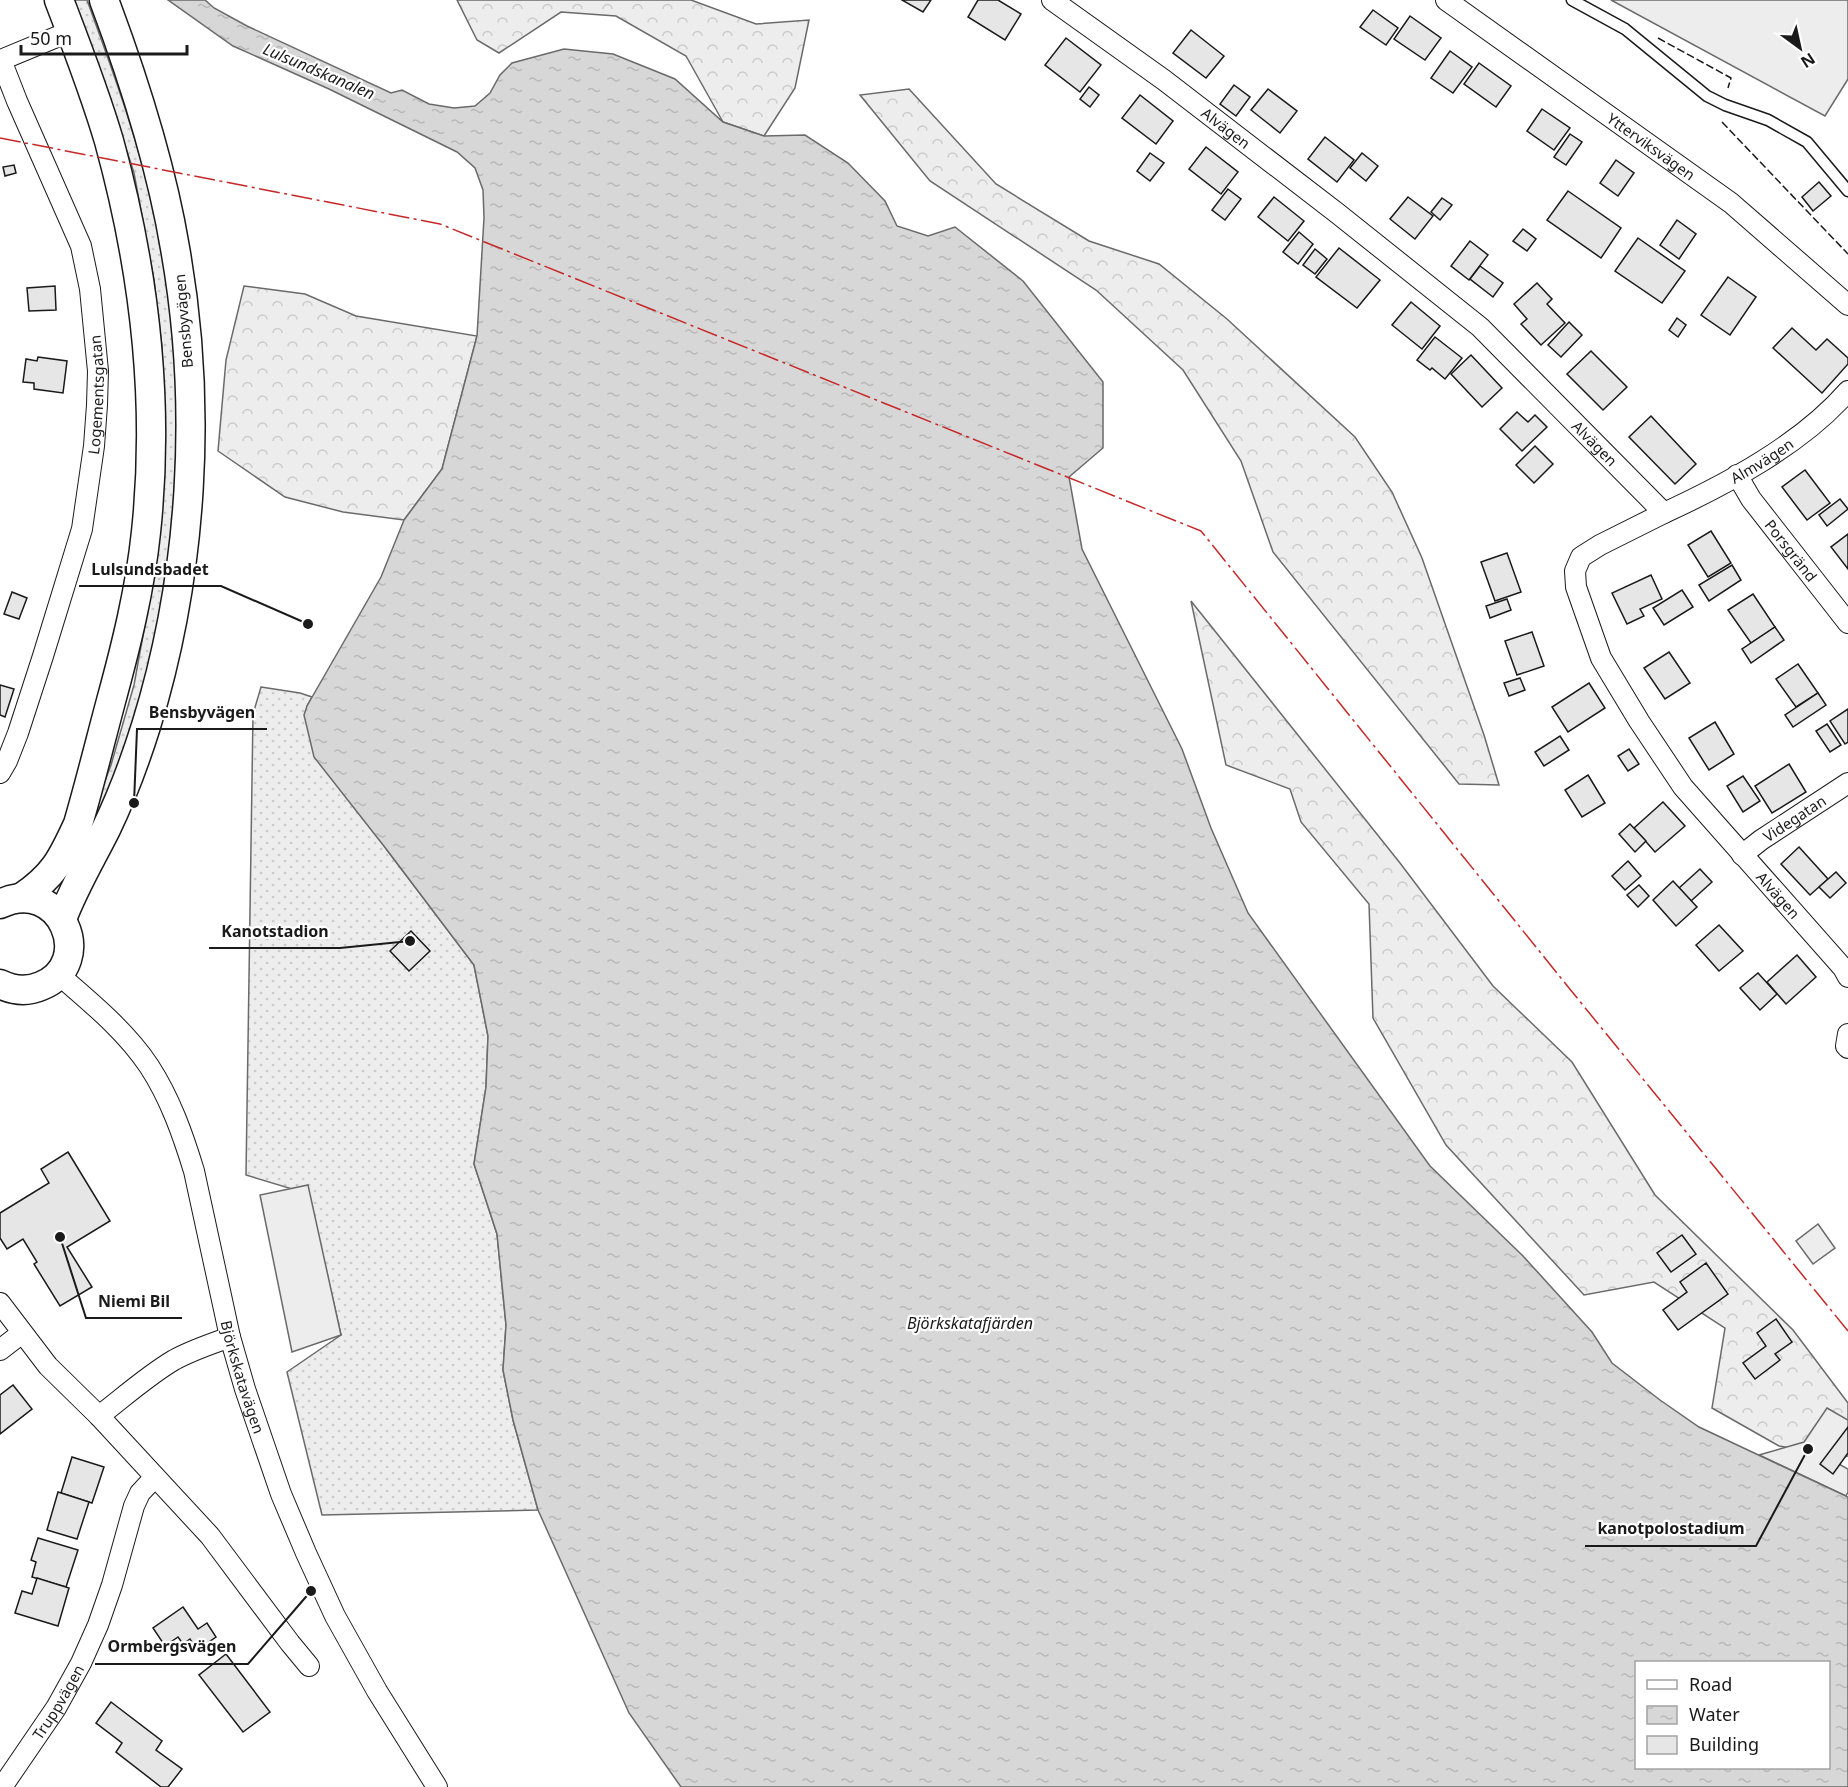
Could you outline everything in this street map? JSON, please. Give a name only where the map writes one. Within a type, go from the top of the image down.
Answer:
[{"type":"main road","points":[[11,901],[39,886],[52,872],[65,852],[78,824],[124,652],[136,597],[146,532],[149,488],[150,379],[142,295],[131,228],[93,92],[59,0]]},
{"type":"main road","name":"Bensbyvägen","points":[[62,919],[121,796],[146,725],[162,667],[175,606],[189,466],[188,360],[176,248],[151,144],[104,0]]},
{"type":"main road","points":[[3,990],[33,989],[46,984],[58,974],[69,949],[68,931],[62,919],[45,903],[37,899],[11,901]]},
{"type":"street","name":"Alvägen","points":[[1053,0],[1164,80],[1480,327],[1664,513],[1581,557],[1575,571],[1576,587],[1601,658],[1683,787],[1843,968],[1848,977]]},
{"type":"street","name":"Ytterviksvägen","points":[[1446,0],[1731,203],[1848,305]]},
{"type":"street","name":"Logementsgatan","points":[[0,773],[18,733],[44,657],[81,529],[94,446],[98,394],[95,330],[90,289],[81,246],[1,59],[71,31]]},
{"type":"street","name":"Almvägen","points":[[1664,513],[1711,491],[1788,444],[1835,406],[1848,391]]},
{"type":"street","name":"Porsgränd","points":[[1737,475],[1751,499],[1848,623]]},
{"type":"street","name":"Videgatan","points":[[1742,855],[1848,783]]},
{"type":"street","name":"Björkskatavägen","points":[[58,974],[105,1016],[139,1053],[158,1080],[172,1107],[194,1171],[230,1337],[270,1465],[306,1553],[336,1616],[376,1691],[437,1787]]},
{"type":"street","points":[[1848,1034],[1846,1046],[1848,1048]]},
{"type":"street","points":[[0,1303],[62,1381],[99,1416],[210,1536],[309,1666]]},
{"type":"street","points":[[0,1350],[22,1333]]},
{"type":"street","points":[[99,1416],[174,1361],[230,1337]]},
{"type":"street","name":"Truppvägen","points":[[1,1787],[56,1708],[81,1663],[112,1585],[134,1506],[140,1493],[154,1478]]},
{"type":"lane","points":[[1572,0],[1625,29],[1707,96],[1768,120],[1807,142],[1848,191]]},
{"type":"green space","points":[[74,0],[87,0],[126,111],[151,196],[167,281],[176,398],[176,458],[172,517],[166,576],[156,634],[133,726],[92,834],[86,831],[111,765],[134,685],[150,597],[164,409],[162,347],[154,280],[134,173]]},
{"type":"green space","points":[[457,0],[691,0],[756,24],[809,20],[795,88],[764,136],[723,122],[686,56],[616,16],[561,12],[499,53],[477,40]]},
{"type":"green space","points":[[909,89],[996,184],[1089,241],[1159,264],[1227,319],[1355,437],[1392,492],[1422,558],[1484,735],[1499,785],[1459,784],[1273,552],[1241,461],[1183,370],[1096,290],[930,181],[860,95]]},
{"type":"green space","points":[[244,286],[305,294],[356,316],[477,336],[442,469],[404,520],[343,512],[285,497],[218,451],[226,360]]},
{"type":"green space","points":[[1191,601],[1400,863],[1493,986],[1572,1062],[1655,1195],[1793,1330],[1848,1403],[1848,1456],[1779,1446],[1712,1408],[1725,1328],[1654,1282],[1584,1295],[1446,1145],[1373,1018],[1369,904],[1301,822],[1290,789],[1226,765]]},
{"type":"green space","points":[[261,687],[312,697],[307,706],[387,850],[474,965],[488,1036],[486,1087],[474,1164],[497,1234],[506,1325],[503,1370],[513,1420],[538,1510],[322,1515],[287,1372],[341,1335],[309,1194],[246,1175],[253,714]]},
{"type":"shaded area","points":[[1611,0],[1848,0],[1848,79],[1825,116]]},
{"type":"shaded area","points":[[308,1185],[341,1335],[292,1352],[260,1195]]},
{"type":"shaded area","points":[[1818,1224],[1835,1248],[1813,1264],[1796,1241]]},
{"type":"shaded area","points":[[1827,1408],[1848,1420],[1848,1431],[1828,1458],[1848,1469],[1846,1496],[1759,1455],[1804,1442]]},
{"type":"water","name":"Björkskatafjärden","points":[[168,0],[205,0],[214,8],[247,26],[391,93],[402,90],[429,104],[454,108],[475,106],[490,93],[500,75],[512,63],[564,49],[613,54],[675,79],[723,122],[764,136],[805,135],[848,163],[885,201],[897,226],[928,236],[955,227],[1023,281],[1103,382],[1103,448],[1069,477],[1082,549],[1182,749],[1211,828],[1248,913],[1430,1166],[1523,1256],[1592,1332],[1612,1363],[1699,1427],[1848,1497],[1848,1787],[681,1787],[629,1713],[538,1510],[513,1420],[503,1370],[506,1325],[497,1234],[474,1164],[486,1087],[488,1036],[474,965],[314,757],[304,715],[381,577],[404,520],[442,469],[477,336],[484,218],[483,190],[475,168],[457,152],[329,89],[233,46]]},
{"type":"building","points":[[902,0],[931,0],[923,12]]},
{"type":"building","points":[[978,0],[998,0],[1021,14],[1005,40],[968,17]]},
{"type":"building","points":[[1373,10],[1398,28],[1386,45],[1360,27]]},
{"type":"building","points":[[1410,16],[1441,38],[1425,60],[1394,39]]},
{"type":"building","points":[[1191,30],[1224,56],[1206,78],[1173,53]]},
{"type":"building","points":[[1066,38],[1101,65],[1080,92],[1045,65]]},
{"type":"building","points":[[1450,51],[1472,67],[1453,93],[1431,78]]},
{"type":"building","points":[[1479,63],[1511,86],[1496,107],[1464,84]]},
{"type":"building","points":[[1234,85],[1250,97],[1236,116],[1220,104]]},
{"type":"building","points":[[1089,87],[1099,95],[1090,107],[1080,99]]},
{"type":"building","points":[[1268,89],[1297,111],[1280,133],[1251,110]]},
{"type":"building","points":[[1140,95],[1173,121],[1156,144],[1122,118]]},
{"type":"building","points":[[1542,109],[1570,128],[1554,150],[1527,131]]},
{"type":"building","points":[[1570,134],[1582,142],[1566,165],[1554,157]]},
{"type":"building","points":[[1325,137],[1354,160],[1337,182],[1308,159]]},
{"type":"building","points":[[1206,147],[1238,172],[1221,194],[1189,169]]},
{"type":"building","points":[[1150,153],[1164,163],[1150,181],[1137,171]]},
{"type":"building","points":[[1362,153],[1378,166],[1366,181],[1350,168]]},
{"type":"building","points":[[1616,160],[1634,173],[1618,196],[1600,183]]},
{"type":"building","points":[[14,165],[16,173],[5,176],[3,167]]},
{"type":"building","points":[[1819,182],[1831,196],[1813,211],[1802,197]]},
{"type":"building","points":[[1228,189],[1241,199],[1225,220],[1212,210]]},
{"type":"building","points":[[1568,191],[1621,228],[1601,258],[1547,220]]},
{"type":"building","points":[[1274,197],[1304,221],[1288,241],[1258,217]]},
{"type":"building","points":[[1408,197],[1433,216],[1415,239],[1390,219]]},
{"type":"building","points":[[1442,198],[1452,205],[1440,220],[1431,212]]},
{"type":"building","points":[[1677,220],[1696,234],[1679,259],[1660,245]]},
{"type":"building","points":[[1523,229],[1536,239],[1527,251],[1513,241]]},
{"type":"building","points":[[1299,232],[1313,244],[1298,264],[1283,252]]},
{"type":"building","points":[[1638,238],[1685,271],[1662,303],[1615,271]]},
{"type":"building","points":[[1470,241],[1488,255],[1469,280],[1451,266]]},
{"type":"building","points":[[1339,248],[1380,280],[1357,308],[1316,277]]},
{"type":"building","points":[[1315,249],[1327,259],[1315,274],[1303,265]]},
{"type":"building","points":[[1480,266],[1503,283],[1493,297],[1470,279]]},
{"type":"building","points":[[1728,277],[1756,297],[1730,335],[1701,315]]},
{"type":"building","points":[[1537,283],[1552,299],[1547,304],[1565,323],[1541,345],[1521,324],[1527,319],[1514,304]]},
{"type":"building","points":[[55,286],[56,310],[29,311],[27,288]]},
{"type":"building","points":[[1411,302],[1440,326],[1422,349],[1392,325]]},
{"type":"building","points":[[1677,318],[1686,325],[1678,337],[1669,330]]},
{"type":"building","points":[[1569,322],[1582,335],[1561,357],[1548,345]]},
{"type":"building","points":[[1792,328],[1816,350],[1827,339],[1848,358],[1848,364],[1822,393],[1773,348]]},
{"type":"building","points":[[1435,337],[1462,358],[1445,379],[1432,368],[1430,370],[1417,360]]},
{"type":"building","points":[[1591,351],[1627,387],[1603,410],[1567,374]]},
{"type":"building","points":[[1471,355],[1502,388],[1482,407],[1451,374]]},
{"type":"building","points":[[38,357],[67,361],[63,393],[34,389],[34,383],[23,382],[26,359],[37,361]]},
{"type":"building","points":[[1517,412],[1528,422],[1535,415],[1547,427],[1522,451],[1500,429]]},
{"type":"building","points":[[1651,416],[1696,464],[1675,484],[1629,437]]},
{"type":"building","points":[[1535,446],[1553,464],[1534,483],[1516,465]]},
{"type":"building","points":[[1805,470],[1830,503],[1807,520],[1782,487]]},
{"type":"building","points":[[1840,499],[1848,509],[1827,526],[1819,515]]},
{"type":"building","points":[[1711,531],[1731,563],[1708,577],[1688,545]]},
{"type":"building","points":[[1848,534],[1848,569],[1831,547]]},
{"type":"building","points":[[1507,553],[1521,592],[1495,601],[1481,562]]},
{"type":"building","points":[[1732,565],[1741,580],[1709,601],[1699,585]]},
{"type":"building","points":[[1651,575],[1662,599],[1640,609],[1644,616],[1627,624],[1612,593]]},
{"type":"building","points":[[1682,590],[1693,607],[1664,625],[1653,608]]},
{"type":"building","points":[[12,592],[27,598],[19,619],[4,614]]},
{"type":"building","points":[[1753,594],[1775,627],[1751,643],[1728,610]]},
{"type":"building","points":[[1507,599],[1511,610],[1490,618],[1486,606]]},
{"type":"building","points":[[1775,627],[1784,640],[1751,663],[1742,649]]},
{"type":"building","points":[[1532,632],[1544,666],[1517,675],[1505,641]]},
{"type":"building","points":[[1669,652],[1690,683],[1665,699],[1644,668]]},
{"type":"building","points":[[1798,664],[1818,693],[1796,707],[1776,679]]},
{"type":"building","points":[[1520,678],[1525,690],[1509,696],[1504,683]]},
{"type":"building","points":[[1589,683],[1605,708],[1568,732],[1552,707]]},
{"type":"building","points":[[0,685],[14,689],[5,717],[0,715]]},
{"type":"building","points":[[1818,693],[1826,705],[1793,727],[1785,715]]},
{"type":"building","points":[[1848,709],[1848,742],[1845,744],[1830,721]]},
{"type":"building","points":[[1715,722],[1734,754],[1709,770],[1689,738]]},
{"type":"building","points":[[1827,724],[1841,745],[1830,752],[1816,731]]},
{"type":"building","points":[[1560,736],[1569,750],[1544,766],[1535,752]]},
{"type":"building","points":[[1629,749],[1639,764],[1628,771],[1618,756]]},
{"type":"building","points":[[1789,764],[1806,792],[1772,813],[1755,786]]},
{"type":"building","points":[[1588,775],[1605,803],[1582,817],[1565,790]]},
{"type":"building","points":[[1743,776],[1760,801],[1743,812],[1727,786]]},
{"type":"building","points":[[1663,802],[1685,826],[1655,852],[1634,828]]},
{"type":"building","points":[[1630,824],[1646,841],[1635,852],[1619,834]]},
{"type":"building","points":[[1799,847],[1828,879],[1810,895],[1781,864]]},
{"type":"building","points":[[1628,861],[1641,876],[1625,890],[1612,876]]},
{"type":"building","points":[[1700,869],[1712,882],[1691,901],[1679,888]]},
{"type":"building","points":[[1836,872],[1846,883],[1830,898],[1819,887]]},
{"type":"building","points":[[1673,881],[1697,907],[1676,926],[1653,900]]},
{"type":"building","points":[[1639,885],[1649,896],[1638,907],[1627,895]]},
{"type":"building","points":[[1719,925],[1743,951],[1719,971],[1696,945]]},
{"type":"building","points":[[411,931],[430,951],[409,971],[390,951]]},
{"type":"building","points":[[1797,955],[1816,977],[1786,1004],[1767,982]]},
{"type":"building","points":[[1758,973],[1777,994],[1760,1010],[1740,988]]},
{"type":"building","points":[[68,1152],[110,1221],[67,1247],[92,1287],[60,1306],[34,1264],[37,1262],[23,1239],[7,1249],[0,1238],[0,1213],[49,1183],[41,1169]]},
{"type":"building","points":[[1682,1235],[1696,1254],[1671,1272],[1657,1253]]},
{"type":"building","points":[[1706,1263],[1728,1294],[1678,1330],[1663,1310],[1687,1292],[1680,1282]]},
{"type":"building","points":[[1776,1319],[1792,1342],[1775,1354],[1780,1360],[1755,1379],[1743,1363],[1766,1346],[1757,1333]]},
{"type":"building","points":[[13,1385],[32,1409],[0,1434],[0,1395]]},
{"type":"building","points":[[1848,1427],[1848,1453],[1833,1474],[1820,1464]]},
{"type":"building","points":[[72,1457],[104,1467],[92,1503],[61,1493]]},
{"type":"building","points":[[58,1492],[89,1502],[77,1539],[47,1530]]},
{"type":"building","points":[[38,1538],[78,1550],[66,1587],[32,1577],[36,1562],[31,1560]]},
{"type":"building","points":[[37,1578],[69,1588],[58,1626],[15,1613],[22,1591],[32,1594]]},
{"type":"building","points":[[183,1607],[198,1629],[207,1623],[216,1637],[197,1650],[190,1639],[183,1644],[178,1637],[165,1646],[153,1628]]},
{"type":"building","points":[[226,1654],[270,1712],[243,1732],[199,1675]]},
{"type":"building","points":[[111,1702],[162,1741],[156,1750],[182,1769],[168,1787],[161,1787],[116,1752],[122,1743],[96,1723]]},
{"type":"fence","points":[[1658,38],[1731,78],[1728,88]]},
{"type":"fence","points":[[1722,122],[1848,254]]},
{"type":"power","points":[[0,138],[440,224],[1201,531],[1848,1331]]},
{"type":"place","name":"Lulsundsbadet","points":[[308,624]]},
{"type":"place","name":"Bensbyvägen","points":[[134,803]]},
{"type":"place","name":"Kanotstadion","points":[[410,941]]},
{"type":"place","name":"Niemi Bil","points":[[60,1237]]},
{"type":"place","name":"kanotpolostadium","points":[[1808,1449]]},
{"type":"place","name":"Ormbergsvägen","points":[[311,1591]]},
{"type":"water label","name":"Lulsundskanalen","points":[[319,71]]}]
